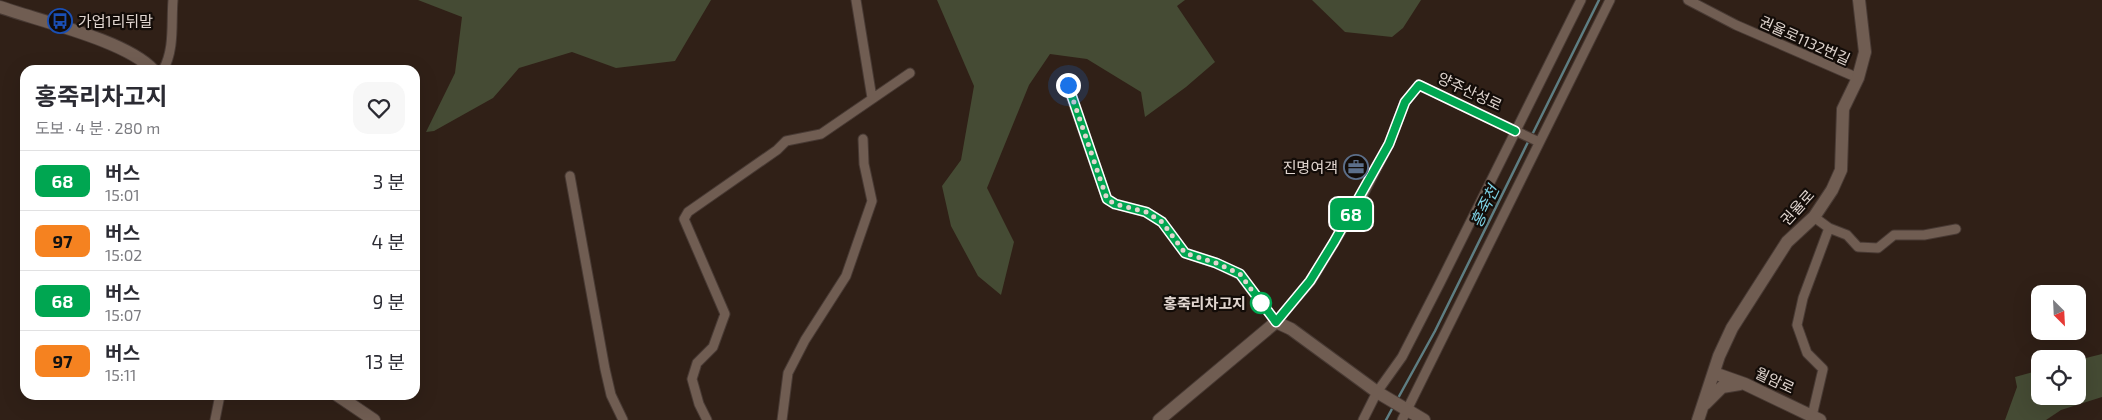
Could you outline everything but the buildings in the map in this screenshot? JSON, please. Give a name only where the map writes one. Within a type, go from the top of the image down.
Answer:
[{"type":"street","points":[[166,65],[172,37],[173,4],[182,0]]},
{"type":"street","points":[[856,0],[872,98]]},
{"type":"street","points":[[1362,420],[1377,392],[1406,349],[1581,0]]},
{"type":"street","points":[[1404,413],[1610,0]]},
{"type":"street","name":"권율로1132번길","points":[[1688,0],[1736,25],[1858,78]]},
{"type":"street","name":"권율로","points":[[1700,414],[1719,356],[1732,328],[1787,242],[1814,217],[1832,190],[1841,170],[1843,109],[1858,78],[1865,52],[1859,0]]},
{"type":"street","points":[[0,7],[120,48],[140,58],[148,65]]},
{"type":"street","points":[[707,420],[699,404],[692,379],[696,363],[713,347],[725,314],[684,219],[688,212],[778,150],[786,140],[821,134],[910,72]]},
{"type":"street","points":[[1068,85],[1107,199],[1115,204],[1146,212],[1162,222],[1185,253],[1216,263],[1240,274],[1276,322],[1291,330],[1404,413],[1424,420]]},
{"type":"street","name":"양주산성로","points":[[1159,420],[1276,322],[1310,281],[1389,144],[1405,102],[1419,85],[1515,131]]},
{"type":"street","points":[[1515,131],[1539,142]]},
{"type":"street","points":[[782,420],[788,373],[805,340],[846,276],[872,200],[864,164],[863,139]]},
{"type":"street","points":[[570,176],[605,369],[612,395],[623,420]]},
{"type":"street","points":[[1814,217],[1829,228],[1847,235],[1858,247],[1878,248],[1894,235],[1924,236],[1956,229]]},
{"type":"street","points":[[1816,418],[1823,369],[1806,353],[1797,325],[1803,298],[1829,228]]},
{"type":"street","points":[[1719,356],[1727,370],[1746,384]]},
{"type":"street","name":"월암로","points":[[1714,373],[1746,384],[1816,418]]},
{"type":"street","points":[[1700,414],[1722,387],[1746,384]]},
{"type":"street","points":[[215,420],[219,400]]},
{"type":"street","points":[[344,400],[374,420]]},
{"type":"green space","points":[[418,0],[711,0],[675,61],[616,68],[572,52],[519,68],[493,98],[434,131],[426,132],[455,73],[462,17]]},
{"type":"green space","points":[[937,0],[1185,0],[1177,6],[1215,62],[1186,87],[1145,117],[1141,92],[1087,59],[1050,54],[1029,85],[987,188],[1014,242],[1001,295],[978,276],[951,226],[942,186],[961,160],[974,86]]},
{"type":"green space","points":[[1312,0],[1421,0],[1403,28],[1392,37],[1345,32]]},
{"type":"green space","points":[[2102,354],[2102,397],[2086,402],[2086,358]]},
{"type":"green space","points":[[2031,373],[2031,405],[2077,405],[2061,410],[2046,420],[2005,420],[2017,387],[2015,377]]},
{"type":"waterway","name":"홍죽천","points":[[1532,135],[1599,0]]},
{"type":"waterway","name":"홍죽천","points":[[1397,400],[1435,331],[1529,140]]},
{"type":"waterway","name":"홍죽천","points":[[1386,420],[1393,407]]},
{"type":"bus line","name":"68","points":[[1068,85],[1107,199],[1115,204],[1146,212],[1162,222],[1185,253],[1216,263],[1240,274],[1276,322],[1310,281],[1362,196],[1389,144],[1405,102],[1419,85],[1515,131]]},
{"type":"place","name":"가업1리뒤말","points":[[60,21]]},
{"type":"place","name":"진명여객","points":[[1356,167]]},
{"type":"place","name":"홍죽리차고지","points":[[1261,303]]},
{"type":"route","points":[[1068,85],[1107,199],[1115,204],[1146,212],[1162,222],[1185,253],[1216,263],[1240,274],[1261,303]]}]
